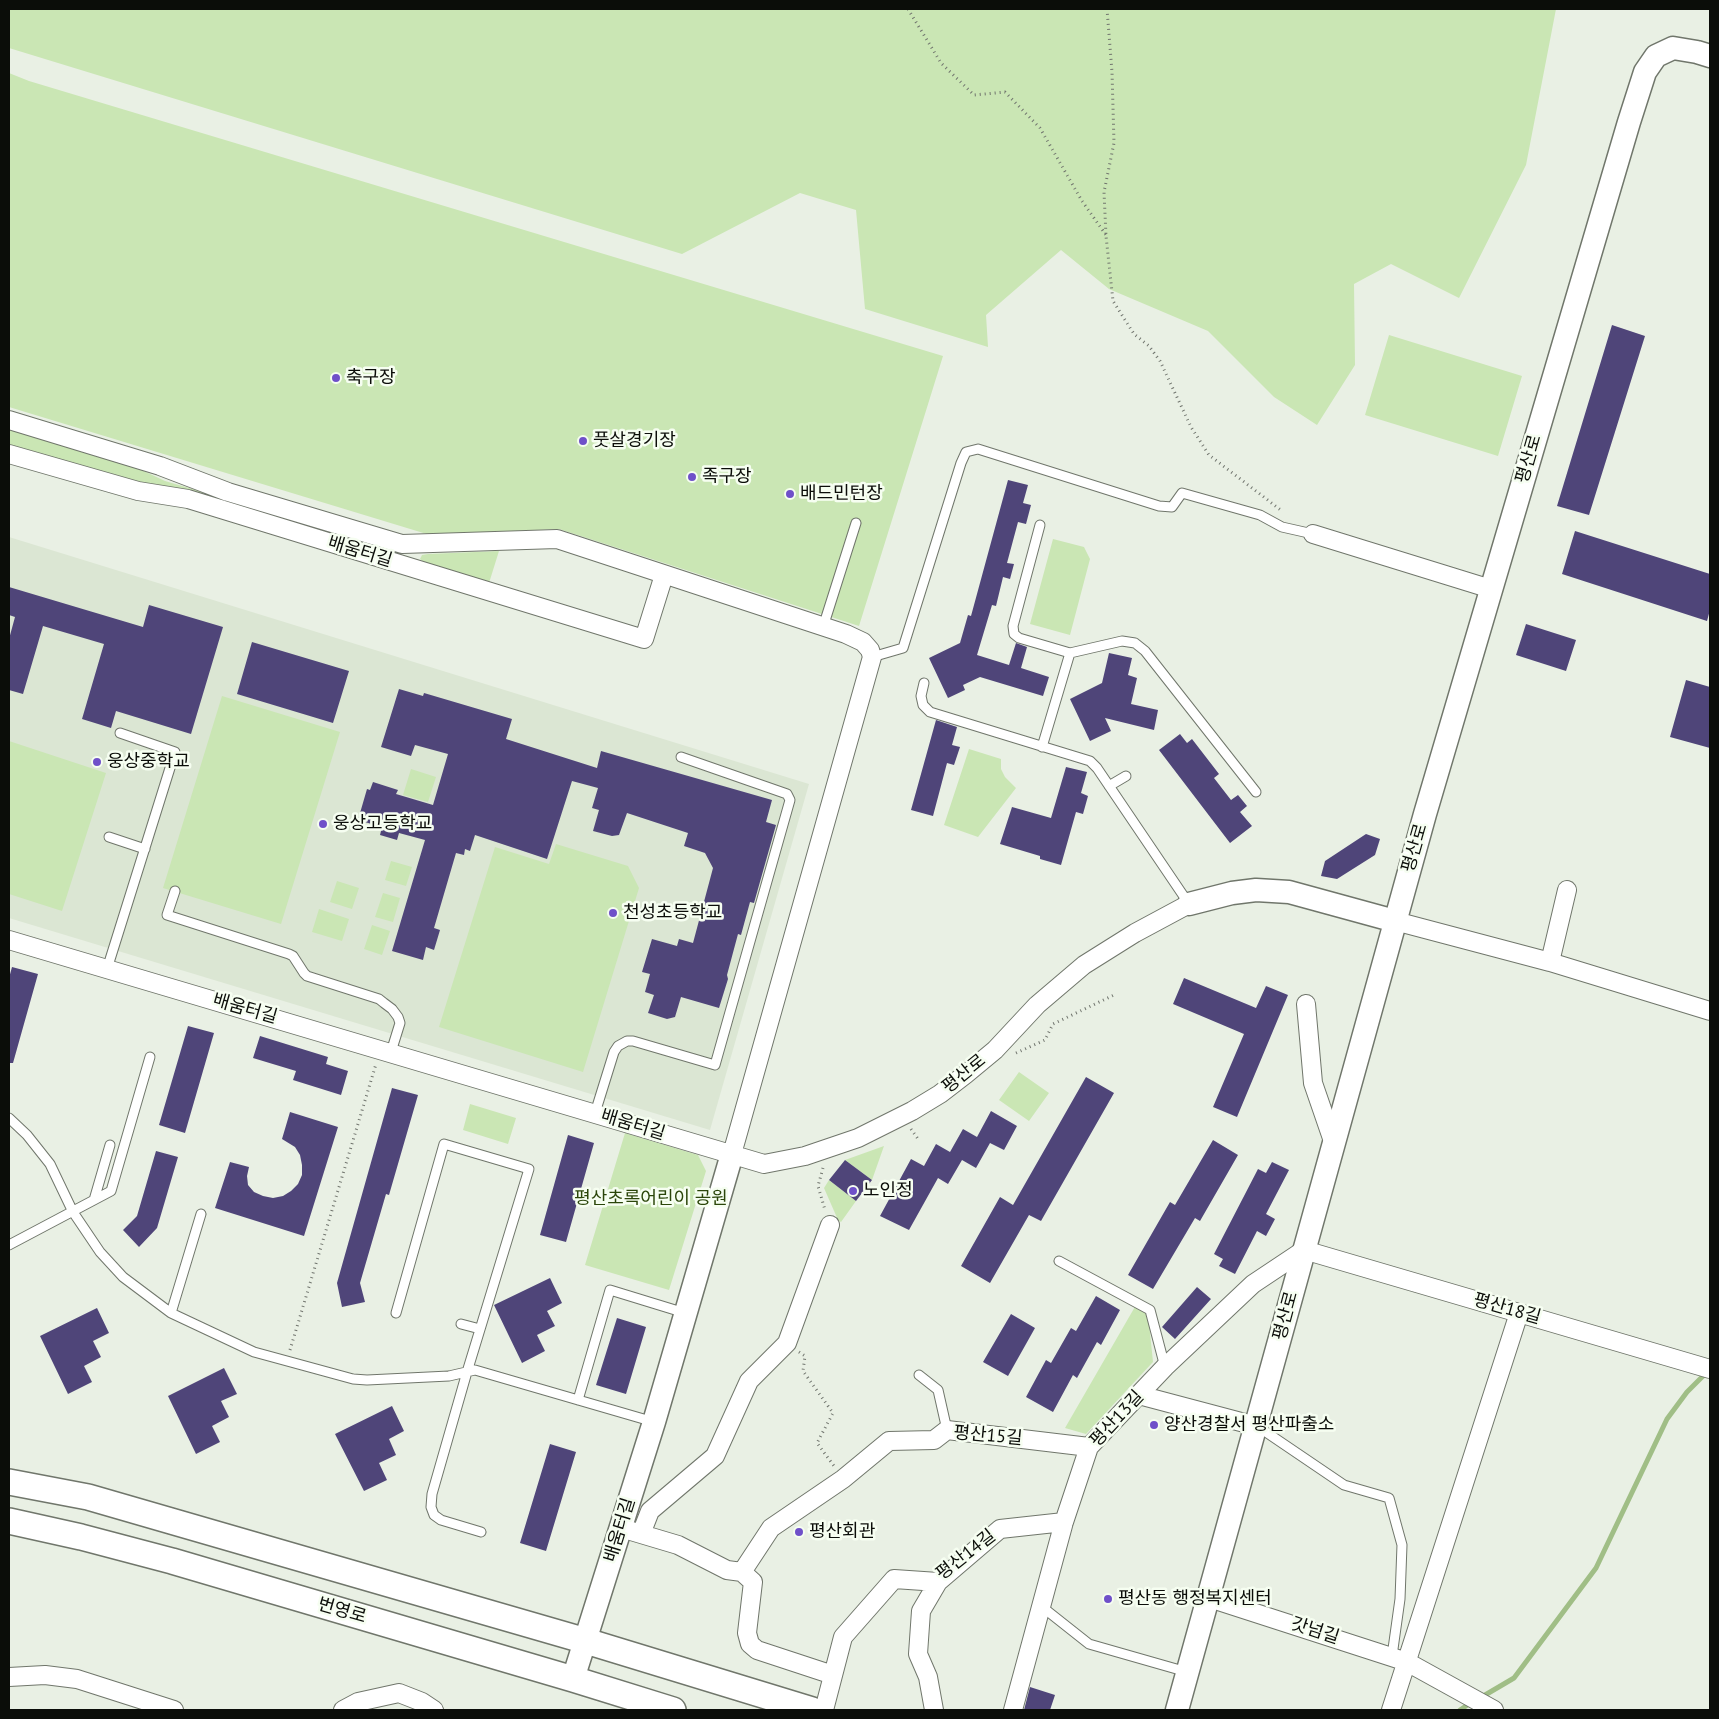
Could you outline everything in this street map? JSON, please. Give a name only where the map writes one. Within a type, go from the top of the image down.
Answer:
[{"type":"main road","points":[[9,1482],[88,1497],[586,1640],[812,1710]]},
{"type":"main road","name":"번영로","points":[[9,1521],[81,1537],[172,1561],[573,1678],[673,1710]]},
{"type":"street","name":"평산로","points":[[1177,1710],[1395,921],[1491,589],[1645,72],[1656,56],[1673,48],[1710,56]]},
{"type":"street","name":"배움터길","points":[[9,420],[160,466],[228,492],[402,544],[558,539],[846,634],[863,642],[870,650],[872,657]]},
{"type":"street","name":"배움터길","points":[[9,454],[138,491],[188,499],[644,639],[664,574]]},
{"type":"street","points":[[1312,534],[1491,589]]},
{"type":"street","points":[[396,563],[402,544]]},
{"type":"street","points":[[732,1154],[872,657]]},
{"type":"street","name":"평산로","points":[[732,1154],[764,1164],[805,1156],[858,1138],[912,1111],[940,1094],[966,1074],[994,1050],[1037,1005],[1084,965],[1135,933],[1189,904],[1232,893],[1256,890],[1289,892],[1550,962],[1710,1011]]},
{"type":"street","points":[[1550,962],[1567,890]]},
{"type":"street","name":"배움터길","points":[[9,940],[732,1154],[654,1422],[631,1531],[586,1640],[573,1678]]},
{"type":"street","points":[[1306,1004],[1312,1083],[1334,1144]]},
{"type":"street","points":[[830,1225],[787,1343],[748,1381],[715,1456],[650,1511],[631,1531],[678,1545],[726,1570],[742,1572],[753,1582],[746,1633],[750,1644],[757,1650],[833,1675]]},
{"type":"street","name":"평산18길","points":[[1304,1250],[1704,1367]]},
{"type":"street","name":"평산13길","points":[[1013,1710],[1064,1522],[1089,1447],[1165,1367],[1253,1284],[1304,1250]]},
{"type":"street","points":[[1391,1710],[1399,1659],[1519,1313]]},
{"type":"street","points":[[1139,1395],[1256,1426]]},
{"type":"street","name":"평산15길","points":[[742,1572],[771,1528],[843,1478],[889,1441],[934,1440],[947,1430],[1089,1447]]},
{"type":"street","name":"평산14길","points":[[824,1710],[843,1637],[894,1579],[938,1582],[1000,1528],[1064,1522]]},
{"type":"street","points":[[934,1710],[928,1677],[918,1654],[921,1611],[938,1582]]},
{"type":"street","name":"갓넘길","points":[[1209,1598],[1399,1659],[1490,1708]]},
{"type":"street","points":[[9,1677],[45,1675],[77,1680],[174,1710]]},
{"type":"street","points":[[343,1710],[358,1702],[399,1693],[422,1702],[434,1710]]},
{"type":"lane","points":[[872,657],[904,648],[966,452],[978,449],[1159,506],[1172,507],[1182,493],[1260,515],[1282,527],[1312,534]]},
{"type":"lane","points":[[823,627],[856,523]]},
{"type":"lane","points":[[1040,525],[1013,626],[1014,634],[1019,638],[1070,652],[1122,641],[1134,643],[1146,651],[1256,792]]},
{"type":"lane","points":[[1042,747],[1070,652]]},
{"type":"lane","points":[[924,683],[921,696],[923,705],[930,712],[1090,761],[1097,768],[1189,904]]},
{"type":"lane","points":[[107,969],[175,752],[120,733]]},
{"type":"lane","points":[[595,1113],[614,1052],[618,1046],[627,1041],[633,1040],[715,1065],[790,800],[787,794],[680,757]]},
{"type":"lane","points":[[1109,786],[1126,776]]},
{"type":"lane","points":[[110,837],[145,848]]},
{"type":"lane","points":[[175,891],[167,915],[289,954],[293,956],[307,976],[379,999],[392,1009],[400,1023],[386,1051]]},
{"type":"lane","points":[[9,1245],[111,1191],[150,1057]]},
{"type":"lane","points":[[9,1118],[28,1134],[50,1164],[73,1212],[100,1252],[123,1277],[171,1312],[254,1352],[353,1379],[449,1376],[475,1370],[654,1422]]},
{"type":"lane","points":[[396,1313],[444,1144],[529,1170],[432,1494],[434,1515],[441,1520],[481,1532]]},
{"type":"lane","points":[[94,1200],[110,1145]]},
{"type":"lane","points":[[171,1312],[201,1214]]},
{"type":"lane","points":[[1059,1261],[1150,1310],[1165,1367]]},
{"type":"lane","points":[[578,1400],[610,1290],[685,1313]]},
{"type":"lane","points":[[461,1324],[480,1329]]},
{"type":"lane","points":[[919,1375],[938,1390],[947,1430]]},
{"type":"lane","points":[[1256,1426],[1344,1485],[1389,1498],[1402,1546],[1399,1659]]},
{"type":"lane","points":[[1041,1606],[1089,1644],[1187,1672]]},
{"type":"path","points":[[908,9],[941,63],[974,95],[1005,92],[1040,128],[1082,200],[1106,236]]},
{"type":"path","points":[[1107,9],[1112,72],[1114,144],[1104,192],[1106,236],[1113,301],[1134,334],[1149,346],[1160,361],[1191,427],[1209,455],[1312,534]]},
{"type":"path","points":[[1045,1040],[1052,1024],[1114,995]]},
{"type":"path","points":[[287,1361],[386,1051]]},
{"type":"path","points":[[902,1132],[911,1129],[918,1139]]},
{"type":"path","points":[[825,1162],[818,1186],[830,1225]]},
{"type":"path","points":[[787,1343],[805,1356],[803,1371],[833,1413],[817,1443],[843,1478]]},
{"type":"shaded area","points":[[9,537],[809,784],[710,1130],[9,918]]},
{"type":"green space","points":[[9,9],[1556,9],[1526,165],[1459,298],[1391,264],[1354,284],[1355,365],[1317,425],[1274,397],[1208,331],[1109,289],[1061,250],[986,315],[988,347],[865,309],[856,210],[800,193],[682,254],[9,48]]},
{"type":"green space","points":[[9,73],[29,81],[943,356],[859,626],[559,529],[430,535],[9,407]]},
{"type":"green space","points":[[1389,335],[1522,376],[1498,456],[1365,415]]},
{"type":"green space","points":[[9,427],[131,465],[165,481],[365,539],[366,543],[363,545],[9,449]]},
{"type":"green space","points":[[1053,539],[1084,547],[1090,559],[1070,635],[1030,624]]},
{"type":"green space","points":[[499,551],[489,583],[425,563],[420,559],[422,555],[428,554]]},
{"type":"green space","points":[[222,696],[340,732],[281,924],[163,888]]},
{"type":"green space","points":[[9,741],[106,773],[62,911],[9,894]]},
{"type":"green space","points":[[969,749],[1001,759],[1001,769],[1005,777],[1016,788],[978,837],[944,825]]},
{"type":"green space","points":[[411,769],[436,777],[428,802],[403,795]]},
{"type":"green space","points":[[556,844],[628,866],[639,888],[583,1072],[439,1027],[495,847],[549,864]]},
{"type":"green space","points":[[391,861],[412,867],[406,886],[385,880]]},
{"type":"green space","points":[[337,881],[359,888],[352,909],[330,902]]},
{"type":"green space","points":[[383,893],[400,898],[393,922],[375,917]]},
{"type":"green space","points":[[319,909],[349,919],[342,941],[312,932]]},
{"type":"green space","points":[[372,925],[390,931],[382,955],[364,949]]},
{"type":"green space","points":[[1019,1072],[1049,1093],[1029,1121],[999,1100]]},
{"type":"green space","points":[[470,1104],[516,1118],[508,1144],[463,1130]]},
{"type":"green space","name":"평산초록어린이 공원","points":[[625,1133],[698,1155],[706,1171],[669,1290],[585,1265]]},
{"type":"green space","points":[[884,1146],[872,1180],[845,1160]]},
{"type":"green space","points":[[829,1180],[856,1201],[841,1222],[838,1220],[824,1188]]},
{"type":"green space","points":[[1136,1305],[1148,1313],[1153,1362],[1086,1434],[1065,1428]]},
{"type":"building","points":[[1612,325],[1645,336],[1589,515],[1557,506]]},
{"type":"building","points":[[1008,480],[1028,485],[1023,503],[1031,505],[1026,524],[1018,522],[1007,563],[1014,564],[1010,579],[1003,577],[996,606],[992,605],[977,655],[1009,665],[1016,643],[1027,647],[1021,668],[1049,677],[1043,696],[980,677],[963,685],[965,690],[948,698],[929,658],[960,643],[968,615],[971,616]]},
{"type":"building","points":[[1575,531],[1710,574],[1710,610],[1707,621],[1562,574]]},
{"type":"building","points":[[9,587],[143,627],[149,605],[223,627],[191,734],[116,711],[111,728],[82,719],[104,644],[43,626],[23,694],[9,690],[9,639],[15,617],[9,615]]},
{"type":"building","points":[[1526,624],[1576,640],[1566,671],[1516,655]]},
{"type":"building","points":[[252,642],[349,671],[333,723],[237,694]]},
{"type":"building","points":[[1109,653],[1132,658],[1128,675],[1137,678],[1131,704],[1158,710],[1154,730],[1105,718],[1111,731],[1090,741],[1070,699],[1102,683]]},
{"type":"building","points":[[1686,680],[1710,687],[1710,748],[1670,737]]},
{"type":"building","points":[[399,689],[423,696],[424,693],[512,719],[506,739],[597,768],[601,751],[772,800],[766,822],[776,825],[754,903],[750,902],[741,935],[738,934],[727,975],[728,979],[719,1008],[681,997],[675,1017],[667,1019],[648,1013],[654,995],[645,992],[650,974],[642,972],[652,939],[677,946],[679,939],[693,943],[713,868],[705,853],[684,846],[688,833],[627,813],[619,835],[612,836],[593,831],[599,810],[592,808],[598,788],[572,781],[547,859],[475,835],[470,851],[465,849],[464,855],[456,853],[434,928],[440,930],[434,950],[426,947],[423,960],[392,951],[425,840],[399,833],[397,840],[380,835],[382,827],[358,820],[367,789],[370,790],[373,782],[398,790],[396,794],[433,805],[448,754],[415,745],[411,756],[381,747]]},
{"type":"building","points":[[936,720],[957,727],[952,745],[960,747],[954,765],[947,763],[933,816],[911,810]]},
{"type":"building","points":[[1180,734],[1187,743],[1192,739],[1219,774],[1214,778],[1231,800],[1238,795],[1247,806],[1240,812],[1252,826],[1230,843],[1159,750]]},
{"type":"building","points":[[1066,767],[1087,772],[1081,793],[1088,796],[1083,814],[1076,812],[1061,865],[1040,859],[1040,856],[1000,844],[1012,807],[1051,818]]},
{"type":"building","points":[[1366,834],[1380,839],[1375,855],[1337,879],[1321,876],[1325,861]]},
{"type":"building","points":[[12,967],[38,974],[13,1063],[9,1063],[9,978]]},
{"type":"building","points":[[1184,978],[1256,1008],[1266,986],[1288,995],[1237,1117],[1213,1107],[1244,1034],[1173,1004]]},
{"type":"building","points":[[188,1026],[214,1033],[185,1133],[159,1125]]},
{"type":"building","points":[[260,1036],[328,1057],[326,1064],[348,1071],[341,1095],[293,1080],[296,1071],[253,1058]]},
{"type":"building","points":[[1086,1077],[1114,1093],[1041,1221],[1029,1215],[990,1283],[961,1266],[1000,1197],[1013,1205]]},
{"type":"building","points":[[392,1088],[418,1095],[389,1195],[386,1194],[360,1283],[365,1302],[342,1307],[337,1283]]},
{"type":"building","points":[[991,1111],[1017,1126],[1004,1150],[990,1143],[976,1168],[962,1160],[948,1184],[938,1178],[909,1230],[880,1216],[911,1159],[924,1166],[936,1144],[950,1152],[963,1129],[977,1137]]},
{"type":"building","points":[[290,1112],[338,1127],[304,1236],[215,1208],[230,1162],[249,1167],[248,1185],[254,1192],[263,1196],[273,1198],[283,1196],[298,1184],[302,1175],[300,1155],[295,1147],[282,1139]]},
{"type":"building","points":[[568,1135],[594,1143],[566,1242],[540,1235]]},
{"type":"building","points":[[1213,1140],[1238,1155],[1200,1221],[1195,1218],[1153,1289],[1128,1275],[1170,1202],[1175,1205]]},
{"type":"building","points":[[156,1151],[178,1157],[157,1228],[139,1247],[123,1230],[137,1216]]},
{"type":"building","name":"노인정","points":[[845,1160],[872,1180],[856,1201],[829,1180]]},
{"type":"building","points":[[1272,1162],[1289,1170],[1266,1214],[1275,1219],[1266,1236],[1257,1231],[1235,1274],[1219,1266],[1223,1259],[1214,1254],[1258,1169],[1266,1173]]},
{"type":"building","points":[[550,1278],[562,1303],[547,1311],[555,1326],[537,1335],[545,1351],[522,1363],[494,1305]]},
{"type":"building","points":[[1197,1287],[1211,1299],[1175,1339],[1162,1327]]},
{"type":"building","points":[[1096,1296],[1120,1310],[1101,1345],[1097,1342],[1077,1378],[1073,1375],[1053,1412],[1026,1397],[1046,1360],[1051,1363],[1071,1328],[1076,1331]]},
{"type":"building","points":[[97,1308],[109,1333],[93,1341],[101,1357],[84,1366],[92,1382],[68,1394],[40,1336]]},
{"type":"building","points":[[1011,1314],[1035,1328],[1008,1376],[983,1362]]},
{"type":"building","points":[[617,1318],[646,1327],[626,1394],[596,1385]]},
{"type":"building","points":[[224,1368],[237,1394],[221,1401],[229,1417],[212,1426],[220,1442],[196,1454],[168,1396]]},
{"type":"building","points":[[392,1406],[404,1431],[389,1439],[396,1455],[379,1463],[387,1480],[364,1491],[335,1434]]},
{"type":"building","points":[[550,1444],[576,1452],[546,1551],[520,1543]]},
{"type":"building","points":[[1030,1687],[1055,1695],[1050,1710],[1024,1710]]},
{"type":"waterway","points":[[1480,1698],[1514,1678],[1596,1568],[1667,1419],[1687,1392],[1707,1372]]},
{"type":"waterway","points":[[1460,1710],[1472,1702]]},
{"type":"place","name":"축구장","points":[[336,378]]},
{"type":"place","name":"풋살경기장","points":[[583,441]]},
{"type":"place","name":"족구장","points":[[692,477]]},
{"type":"place","name":"배드민턴장","points":[[790,494]]},
{"type":"place","name":"웅상중학교","points":[[97,762]]},
{"type":"place","name":"웅상고등학교","points":[[323,824]]},
{"type":"place","name":"천성초등학교","points":[[613,913]]},
{"type":"place","name":"노인정","points":[[853,1191]]},
{"type":"place","name":"양산경찰서 평산파출소","points":[[1154,1425]]},
{"type":"place","name":"평산회관","points":[[799,1532]]},
{"type":"place","name":"평산동 행정복지센터","points":[[1108,1599]]}]
